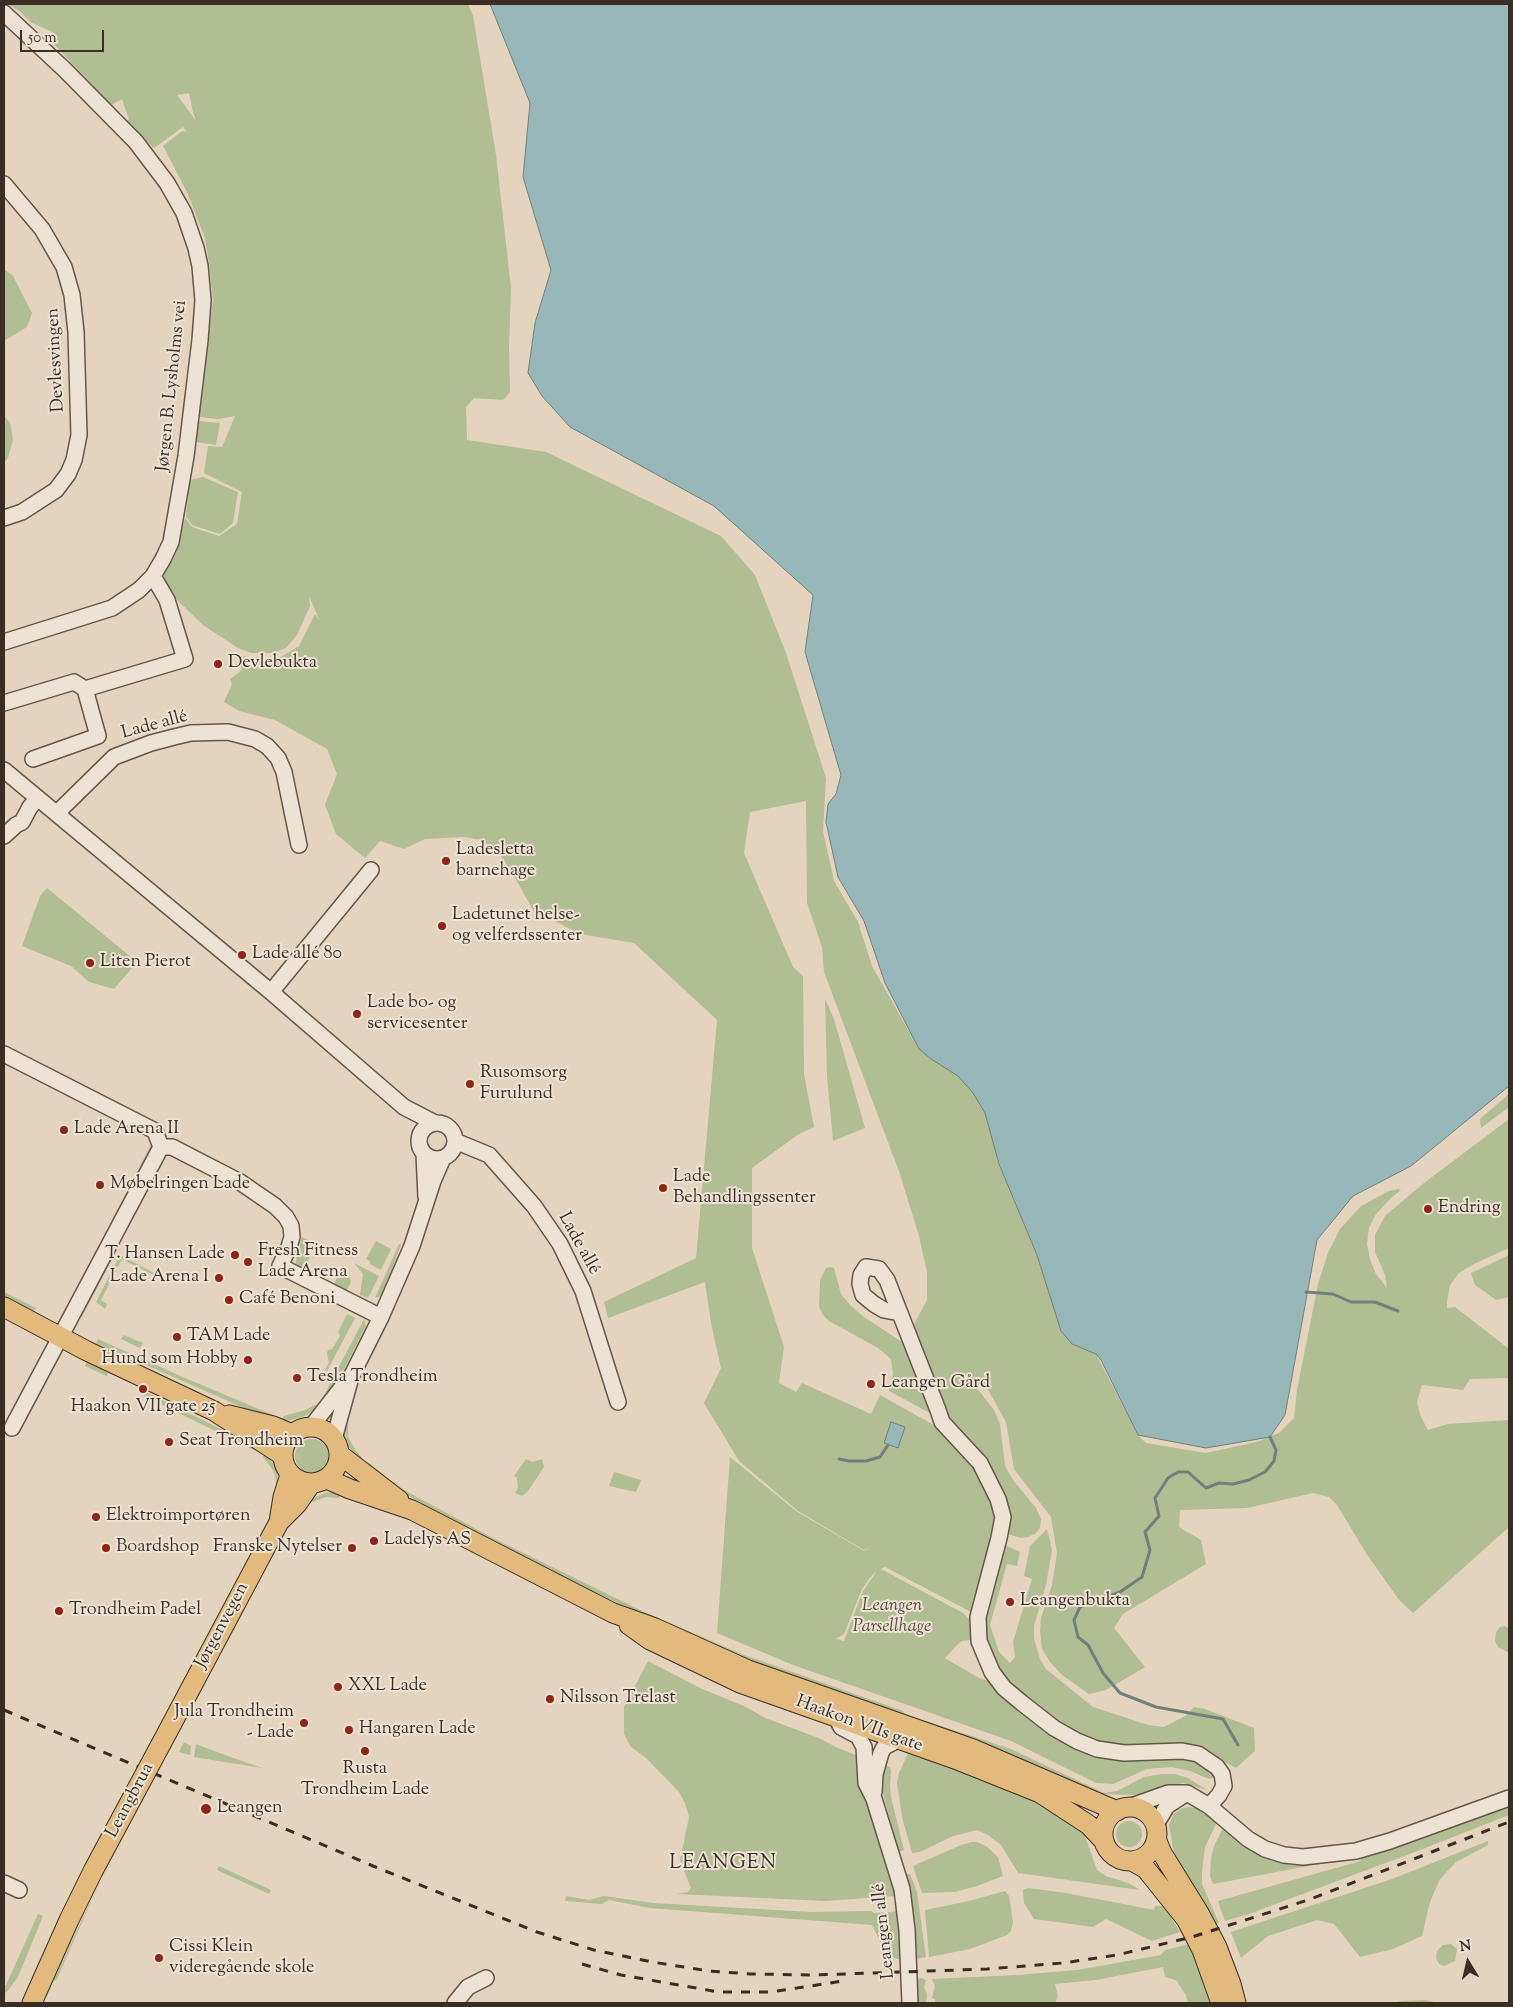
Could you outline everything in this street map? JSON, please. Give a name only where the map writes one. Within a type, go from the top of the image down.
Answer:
[{"type":"main road","points":[[4,1308],[214,1411],[282,1455]]},
{"type":"main road","points":[[214,1411],[273,1426],[292,1434]]},
{"type":"main road","points":[[304,1427],[311,1427],[324,1430],[337,1446],[338,1464],[334,1472],[319,1481],[296,1480],[290,1475],[283,1462],[284,1447],[292,1434],[304,1427]]},
{"type":"main road","name":"Haakon VIIs gate","points":[[337,1446],[412,1510]]},
{"type":"main road","name":"Jørgenvegen","points":[[279,1522],[283,1497],[290,1475]]},
{"type":"main road","name":"Haakon VIIs gate","points":[[319,1481],[350,1489],[412,1510],[613,1613],[655,1628],[748,1670],[973,1749],[1122,1809]]},
{"type":"main road","name":"Jørgenvegen","points":[[168,1731],[279,1522],[319,1481]]},
{"type":"main road","name":"Haakon VIIs gate","points":[[613,1613],[650,1640],[740,1683],[955,1759],[1040,1793],[1089,1825],[1103,1840]]},
{"type":"main road","name":"Leangbrua","points":[[32,2003],[93,1870],[168,1731]]},
{"type":"main road","points":[[1221,2003],[1202,1950],[1186,1919],[1146,1869],[1132,1861],[1117,1858],[1106,1847],[1103,1840],[1105,1823],[1110,1816],[1122,1809],[1133,1808],[1147,1814],[1156,1833],[1162,1853],[1199,1913],[1217,1947],[1236,2003]]},
{"type":"main road","points":[[1132,1861],[1146,1856],[1156,1833]]},
{"type":"street","name":"Jørgen B. Lysholms vei","points":[[4,13],[65,70],[136,142],[157,169],[184,213],[200,266],[203,300],[186,456],[172,542],[153,576],[139,590],[112,608],[4,642]]},
{"type":"street","name":"Devlesvingen","points":[[4,184],[42,230],[64,267],[72,294],[76,332],[79,435],[74,460],[68,474],[56,490],[22,512],[4,518]]},
{"type":"street","points":[[85,689],[185,658],[167,600],[153,576]]},
{"type":"street","points":[[4,703],[74,682],[85,689],[98,736],[33,759]]},
{"type":"street","name":"Lade allé","points":[[57,813],[114,757],[151,743],[183,735],[228,732],[255,739],[267,746],[278,758],[284,772],[299,845]]},
{"type":"street","points":[[4,770],[271,992],[427,1126]]},
{"type":"street","points":[[4,836],[22,822],[30,807],[38,799]]},
{"type":"street","points":[[271,992],[371,870]]},
{"type":"street","points":[[4,1054],[155,1131],[161,1146]]},
{"type":"street","points":[[311,1427],[350,1377],[381,1316],[412,1246],[426,1205],[433,1181],[443,1158],[452,1151],[455,1141],[452,1131],[448,1126],[438,1122],[427,1126],[418,1142],[424,1154],[426,1205]]},
{"type":"street","name":"Lade allé","points":[[455,1141],[489,1155],[534,1206],[560,1244],[583,1291],[618,1402]]},
{"type":"street","points":[[161,1146],[172,1147],[240,1182],[275,1206],[286,1217],[291,1226],[292,1237],[280,1266],[381,1316]]},
{"type":"street","points":[[12,1428],[161,1146]]},
{"type":"street","points":[[424,1154],[432,1158],[443,1158]]},
{"type":"street","points":[[900,1313],[942,1422],[980,1463],[998,1499],[1002,1517],[1000,1538],[985,1586],[978,1617],[979,1641],[992,1672],[1004,1688],[1054,1728],[1077,1741],[1097,1749],[1124,1753],[1182,1751],[1198,1754],[1217,1767],[1222,1774],[1224,1786],[1209,1806]]},
{"type":"street","points":[[337,1446],[350,1377]]},
{"type":"street","name":"Leangen allé","points":[[836,1717],[841,1727],[858,1736],[864,1747],[866,1783],[874,1799],[902,1890],[907,1930],[910,2003]]},
{"type":"street","name":"Leangen allé","points":[[874,1799],[875,1774],[881,1753],[884,1747],[898,1740]]},
{"type":"street","points":[[1122,1809],[1168,1793],[1187,1793],[1209,1806],[1248,1839],[1265,1850],[1284,1855],[1304,1857],[1356,1851],[1390,1841],[1509,1798]]},
{"type":"street","points":[[1156,1833],[1167,1806],[1187,1793]]},
{"type":"street","points":[[4,1883],[18,1890]]},
{"type":"street","points":[[455,2003],[468,1987],[486,1978]]},
{"type":"green space","name":"Leangen Parsellhage","points":[[7,4],[468,4],[473,16],[496,155],[511,288],[510,392],[503,400],[474,398],[466,407],[467,440],[546,452],[721,536],[755,575],[786,653],[826,778],[823,831],[834,881],[858,922],[872,966],[919,1049],[958,1076],[973,1093],[985,1113],[999,1164],[1037,1255],[1061,1331],[1072,1344],[1096,1354],[1138,1435],[1146,1443],[1206,1453],[1257,1442],[1279,1433],[1294,1418],[1297,1390],[1318,1284],[1328,1253],[1340,1229],[1361,1206],[1389,1191],[1401,1190],[1376,1214],[1369,1228],[1367,1244],[1370,1259],[1376,1274],[1387,1288],[1385,1275],[1375,1252],[1375,1235],[1385,1216],[1424,1183],[1509,1119],[1509,1248],[1459,1273],[1450,1285],[1447,1308],[1455,1307],[1509,1349],[1509,1378],[1470,1379],[1463,1390],[1422,1385],[1417,1402],[1421,1417],[1428,1430],[1448,1424],[1509,1420],[1509,1527],[1413,1613],[1399,1600],[1366,1553],[1337,1505],[1329,1497],[1313,1493],[1247,1508],[1180,1510],[1179,1527],[1201,1540],[1206,1564],[1123,1614],[1114,1628],[1145,1667],[1106,1690],[1089,1694],[1062,1675],[1050,1662],[1042,1649],[1041,1618],[1052,1585],[1057,1553],[1051,1517],[1014,1469],[1006,1422],[983,1384],[976,1387],[994,1410],[1000,1424],[1005,1466],[1013,1480],[1036,1508],[1041,1519],[1040,1528],[1036,1533],[1028,1537],[1021,1538],[1008,1534],[1008,1522],[949,1423],[910,1332],[927,1300],[927,1272],[919,1236],[900,1174],[824,972],[822,947],[807,903],[806,801],[750,812],[744,853],[793,967],[803,976],[804,1074],[814,1127],[799,1134],[752,1168],[752,1248],[784,1347],[779,1383],[796,1392],[802,1383],[871,1414],[880,1395],[939,1428],[969,1460],[985,1484],[996,1509],[997,1528],[973,1613],[885,1567],[881,1569],[963,1613],[972,1622],[970,1640],[962,1641],[945,1658],[977,1677],[988,1681],[1011,1702],[1074,1745],[1189,1758],[1206,1765],[1216,1777],[1209,1779],[1190,1771],[1171,1767],[1147,1769],[1113,1784],[1096,1783],[1011,1741],[793,1665],[717,1633],[730,1457],[796,1511],[864,1551],[871,1548],[864,1550],[798,1511],[739,1461],[704,1403],[721,1368],[711,1323],[705,1282],[608,1318],[604,1302],[696,1258],[717,1020],[634,943],[580,934],[533,910],[510,869],[497,851],[482,840],[464,837],[425,839],[404,849],[380,841],[365,858],[336,834],[325,805],[337,774],[327,749],[275,720],[239,711],[224,702],[232,684],[230,679],[242,670],[236,654],[257,660],[279,658],[299,646],[315,614],[320,621],[309,596],[310,606],[297,635],[286,648],[273,653],[251,653],[238,648],[203,625],[171,594],[163,579],[177,551],[185,518],[192,527],[219,536],[237,524],[242,492],[204,473],[208,446],[222,447],[235,416],[218,419],[199,417],[213,300],[209,263],[205,238],[187,192],[163,146],[182,131],[187,132],[183,127],[154,148],[126,121],[129,119],[122,99],[111,105],[49,39],[53,32],[32,23],[18,10]],"holes":[[[189,93],[193,112],[196,121],[177,95]],[[877,1571],[863,1591],[844,1641],[836,1639],[844,1634],[862,1589]]]},
{"type":"green space","points":[[4,269],[13,276],[32,313],[27,327],[4,341]]},
{"type":"green space","points":[[4,415],[10,423],[13,440],[8,458],[4,463]]},
{"type":"green space","points":[[199,421],[220,423],[216,445],[196,442]]},
{"type":"green space","points":[[203,477],[238,492],[233,523],[220,534],[192,525],[186,516],[190,480]]},
{"type":"green space","points":[[47,888],[137,962],[114,989],[89,982],[71,966],[22,946],[40,896]]},
{"type":"green space","points":[[825,999],[834,1019],[865,1128],[833,1141],[827,1076]]},
{"type":"green space","points":[[1509,1094],[1509,1107],[1481,1128],[1480,1119]]},
{"type":"green space","points":[[153,1141],[154,1146],[116,1219],[111,1222]]},
{"type":"green space","points":[[302,1237],[310,1241],[304,1251],[311,1255],[304,1269],[314,1275],[313,1277],[296,1266]]},
{"type":"green space","points":[[376,1241],[391,1249],[381,1270],[370,1264],[370,1261],[366,1259]]},
{"type":"green space","points":[[399,1244],[401,1244],[381,1296],[375,1298]]},
{"type":"green space","points":[[120,1255],[154,1273],[153,1275],[122,1259],[101,1300],[107,1304],[105,1309],[96,1302]]},
{"type":"green space","points":[[1509,1255],[1509,1297],[1496,1300],[1475,1285],[1471,1273]]},
{"type":"green space","points":[[112,1259],[82,1317],[79,1316],[108,1261]]},
{"type":"green space","points":[[354,1263],[379,1276],[368,1298],[360,1295],[363,1274]]},
{"type":"green space","points":[[826,1268],[834,1268],[841,1294],[851,1306],[902,1342],[909,1350],[939,1418],[889,1391],[893,1374],[891,1359],[878,1348],[829,1321],[823,1315],[819,1307],[820,1280]]},
{"type":"green space","points":[[341,1271],[350,1278],[351,1282],[347,1290],[343,1291],[322,1282],[323,1279],[334,1284]]},
{"type":"green space","points":[[4,1292],[36,1308],[34,1311],[4,1296]]},
{"type":"green space","points":[[347,1314],[355,1318],[327,1371],[325,1370],[329,1362],[328,1350],[332,1349],[340,1336],[338,1332]]},
{"type":"green space","points":[[364,1319],[366,1326],[339,1379],[323,1400],[323,1397]]},
{"type":"green space","points":[[124,1335],[143,1343],[140,1348],[121,1339]]},
{"type":"green space","points":[[98,1339],[273,1415],[272,1418],[244,1408],[96,1343]]},
{"type":"green space","points":[[87,1361],[108,1373],[107,1376],[85,1366]]},
{"type":"green space","points":[[146,1392],[257,1447],[256,1451],[144,1396]]},
{"type":"green space","points":[[315,1405],[319,1407],[307,1415],[292,1420],[281,1420],[284,1416]]},
{"type":"green space","points":[[347,1421],[348,1437],[362,1457],[360,1460],[348,1446],[345,1430]]},
{"type":"green space","points":[[312,1439],[324,1444],[329,1456],[324,1468],[312,1473],[300,1468],[295,1456],[300,1444]]},
{"type":"green space","points":[[265,1453],[276,1468],[279,1490],[276,1488],[273,1470],[263,1457]]},
{"type":"green space","points":[[526,1459],[532,1462],[542,1459],[544,1467],[528,1491],[522,1496],[515,1493],[518,1488],[517,1478],[514,1476]]},
{"type":"green space","points":[[369,1463],[399,1487],[417,1497],[493,1538],[642,1611],[744,1655],[903,1711],[904,1714],[901,1716],[765,1669],[594,1592],[423,1504],[397,1489],[367,1466]]},
{"type":"green space","points":[[614,1472],[641,1480],[636,1492],[609,1486]]},
{"type":"green space","points":[[334,1492],[341,1494],[339,1498],[326,1497],[312,1502],[309,1500],[325,1493]]},
{"type":"green space","points":[[1047,1529],[1052,1550],[1046,1585],[1034,1626],[1034,1638],[1040,1659],[1046,1669],[1093,1707],[1148,1725],[1164,1727],[1187,1715],[1194,1707],[1205,1709],[1254,1728],[1255,1751],[1236,1768],[1206,1752],[1108,1747],[1071,1732],[1006,1684],[987,1650],[984,1616],[1003,1544],[1020,1552],[1017,1566],[1007,1564],[990,1625],[999,1652],[1010,1663],[1015,1657],[1013,1642],[1032,1579],[1024,1576],[1030,1546]]},
{"type":"green space","points":[[1505,1626],[1509,1629],[1509,1653],[1498,1647],[1495,1641],[1496,1632],[1500,1627]]},
{"type":"green space","points":[[648,1661],[700,1688],[746,1707],[765,1718],[819,1738],[856,1755],[860,1785],[890,1872],[896,1896],[825,1901],[677,1894],[688,1892],[691,1888],[680,1860],[689,1817],[685,1803],[679,1792],[646,1758],[630,1746],[624,1734],[624,1707]]},
{"type":"green space","points":[[923,1720],[1011,1749],[1104,1793],[1117,1791],[1144,1777],[1162,1774],[1175,1774],[1188,1778],[1207,1790],[1183,1783],[1135,1795],[1099,1794]]},
{"type":"green space","points":[[184,1742],[191,1746],[190,1755],[179,1752]]},
{"type":"green space","points":[[196,1744],[225,1755],[262,1768],[194,1757]]},
{"type":"green space","points":[[909,1751],[1038,1801],[1072,1822],[1085,1836],[1097,1870],[1106,1876],[1128,1883],[1140,1890],[1018,1873],[1001,1845],[988,1835],[977,1830],[953,1836],[920,1852],[912,1853],[902,1817],[897,1783],[899,1773]]},
{"type":"green space","points":[[884,1765],[890,1767],[891,1771],[891,1797],[904,1850],[898,1852],[881,1785]]},
{"type":"green space","points":[[1509,1804],[1509,1815],[1249,1914],[1225,1921],[1218,1901],[1361,1861],[1361,1857]]},
{"type":"green space","points":[[1195,1808],[1217,1822],[1205,1847],[1202,1872],[1202,1884],[1219,1923],[1215,1925],[1178,1862],[1173,1848],[1169,1825],[1173,1815],[1180,1809]]},
{"type":"green space","points":[[132,1821],[91,1902],[56,1981],[54,1980],[85,1913]]},
{"type":"green space","points":[[1129,1821],[1138,1825],[1142,1834],[1138,1843],[1129,1847],[1120,1843],[1116,1834],[1120,1825]]},
{"type":"green space","points":[[1223,1828],[1237,1838],[1335,1861],[1213,1884],[1210,1876],[1211,1858],[1214,1846]]},
{"type":"green space","points":[[1488,1841],[1488,1845],[1456,1862],[1440,1879],[1430,1902],[1422,1936],[1393,1949],[1360,1957],[1334,1924],[1317,1920],[1268,1936],[1241,1958],[1231,1932],[1392,1879]]},
{"type":"green space","points":[[972,1842],[986,1846],[998,1857],[1003,1876],[955,1892],[922,1893],[913,1866]]},
{"type":"green space","points":[[219,1866],[271,1890],[269,1894],[217,1870]]},
{"type":"green space","points":[[907,1874],[910,1874],[917,1892],[926,1957],[915,1959],[906,1877]]},
{"type":"green space","points":[[1028,1888],[1066,1893],[1154,1910],[1155,1906],[1164,1906],[1180,1932],[1152,1941],[1106,1919],[1093,1927],[1034,1919],[1024,1903],[1023,1890]]},
{"type":"green space","points":[[1005,1891],[1009,1896],[1013,1922],[1011,1931],[1007,1935],[970,1949],[929,1957],[925,1910]]},
{"type":"green space","points":[[566,1896],[589,1900],[604,1896],[653,1903],[811,1912],[871,1911],[874,1913],[898,1910],[904,1959],[897,1959],[887,1955],[872,1925],[650,1908],[609,1900],[602,1904],[565,1901]]},
{"type":"green space","points":[[38,1914],[43,1916],[18,1977],[7,1992],[4,1993],[4,1985],[6,1985]]},
{"type":"green space","points":[[1189,1944],[1202,1975],[1210,2003],[1188,2003],[1186,1995],[1176,1980],[1165,1977],[1163,1967],[1096,1980],[1055,1984],[1058,1996],[1055,2003],[935,2003],[935,1999],[932,1998],[935,1986],[932,1979],[1077,1970],[1161,1955],[1165,1950]]},
{"type":"green space","points":[[1451,1944],[1457,1949],[1455,1961],[1444,1966],[1439,1964],[1436,1958],[1437,1951],[1443,1945]]},
{"type":"green space","points":[[922,1978],[926,1980],[924,1987],[927,1994],[926,2003],[917,2003],[915,1979]]},
{"type":"green space","points":[[1425,2000],[1439,2003],[1395,2003],[1399,2001]]},
{"type":"water","points":[[490,4],[1509,4],[1509,1086],[1411,1166],[1353,1196],[1317,1240],[1285,1415],[1270,1437],[1206,1448],[1138,1435],[1101,1360],[1096,1354],[1072,1344],[1061,1331],[1037,1255],[999,1164],[985,1113],[973,1093],[958,1076],[919,1049],[885,983],[864,921],[838,877],[826,822],[828,804],[836,794],[841,775],[805,652],[813,595],[714,506],[570,427],[542,396],[528,373],[535,323],[551,270],[523,177],[530,103]]},
{"type":"water","points":[[891,1422],[905,1427],[898,1448],[884,1443]]},
{"type":"waterway","points":[[1306,1292],[1333,1294],[1351,1302],[1375,1302],[1398,1311]]},
{"type":"waterway","points":[[1238,1745],[1223,1719],[1156,1707],[1120,1693],[1103,1673],[1088,1645],[1078,1637],[1074,1620],[1080,1607],[1120,1592],[1142,1577],[1150,1550],[1145,1532],[1159,1516],[1155,1498],[1168,1478],[1178,1472],[1188,1472],[1206,1488],[1219,1483],[1233,1484],[1249,1480],[1265,1472],[1274,1461],[1276,1450],[1270,1437]]},
{"type":"waterway","points":[[839,1459],[866,1461],[880,1457],[888,1445]]},
{"type":"railway","points":[[4,1710],[373,1866],[537,1932],[594,1950],[709,1971],[815,1975],[987,1969],[1063,1963],[1117,1955],[1192,1937],[1308,1900],[1509,1822]]},
{"type":"railway","points":[[582,1964],[621,1975],[719,1992],[771,1992],[843,1981]]},
{"type":"place","name":"Devlebukta","points":[[218,664]]},
{"type":"place","name":"Ladesletta barnehage","points":[[446,861]]},
{"type":"place","name":"Ladetunet helse- og velferdssenter","points":[[442,926]]},
{"type":"place","name":"Lade allé 80","points":[[242,955]]},
{"type":"place","name":"Liten Pierot","points":[[90,963]]},
{"type":"place","name":"Lade bo- og servicesenter","points":[[357,1014]]},
{"type":"place","name":"Rusomsorg Furulund","points":[[470,1084]]},
{"type":"place","name":"Lade Arena II","points":[[64,1130]]},
{"type":"place","name":"Møbelringen Lade","points":[[100,1185]]},
{"type":"place","name":"Lade Behandlingssenter","points":[[663,1188]]},
{"type":"place","name":"Endring","points":[[1428,1209]]},
{"type":"place","name":"T. Hansen Lade","points":[[235,1255]]},
{"type":"place","name":"Fresh Fitness Lade Arena","points":[[248,1262]]},
{"type":"place","name":"Lade Arena I","points":[[219,1278]]},
{"type":"place","name":"Café Benoni","points":[[229,1300]]},
{"type":"place","name":"TAM Lade","points":[[177,1337]]},
{"type":"place","name":"Hund som Hobby","points":[[248,1360]]},
{"type":"place","name":"Tesla Trondheim","points":[[297,1378]]},
{"type":"place","name":"Leangen Gård","points":[[871,1384]]},
{"type":"place","name":"Haakon VII gate 25","points":[[143,1389]]},
{"type":"place","name":"Seat Trondheim","points":[[169,1442]]},
{"type":"place","name":"Elektroimportøren","points":[[96,1517]]},
{"type":"place","name":"Ladelys AS","points":[[374,1541]]},
{"type":"place","name":"Boardshop","points":[[106,1548]]},
{"type":"place","name":"Franske Nytelser","points":[[352,1548]]},
{"type":"place","name":"Leangenbukta","points":[[1010,1602]]},
{"type":"place","name":"Trondheim Padel","points":[[59,1611]]},
{"type":"place","name":"XXL Lade","points":[[338,1687]]},
{"type":"place","name":"Nilsson Trelast","points":[[550,1699]]},
{"type":"place","name":"Jula Trondheim - Lade","points":[[304,1723]]},
{"type":"place","name":"Hangaren Lade","points":[[349,1730]]},
{"type":"place","name":"Rusta Trondheim Lade","points":[[365,1751]]},
{"type":"place","name":"Leangen","points":[[206,1809]]},
{"type":"place","name":"Cissi Klein videregående skole","points":[[159,1958]]},
{"type":"district","name":"LEANGEN","points":[[723,1865]]}]
